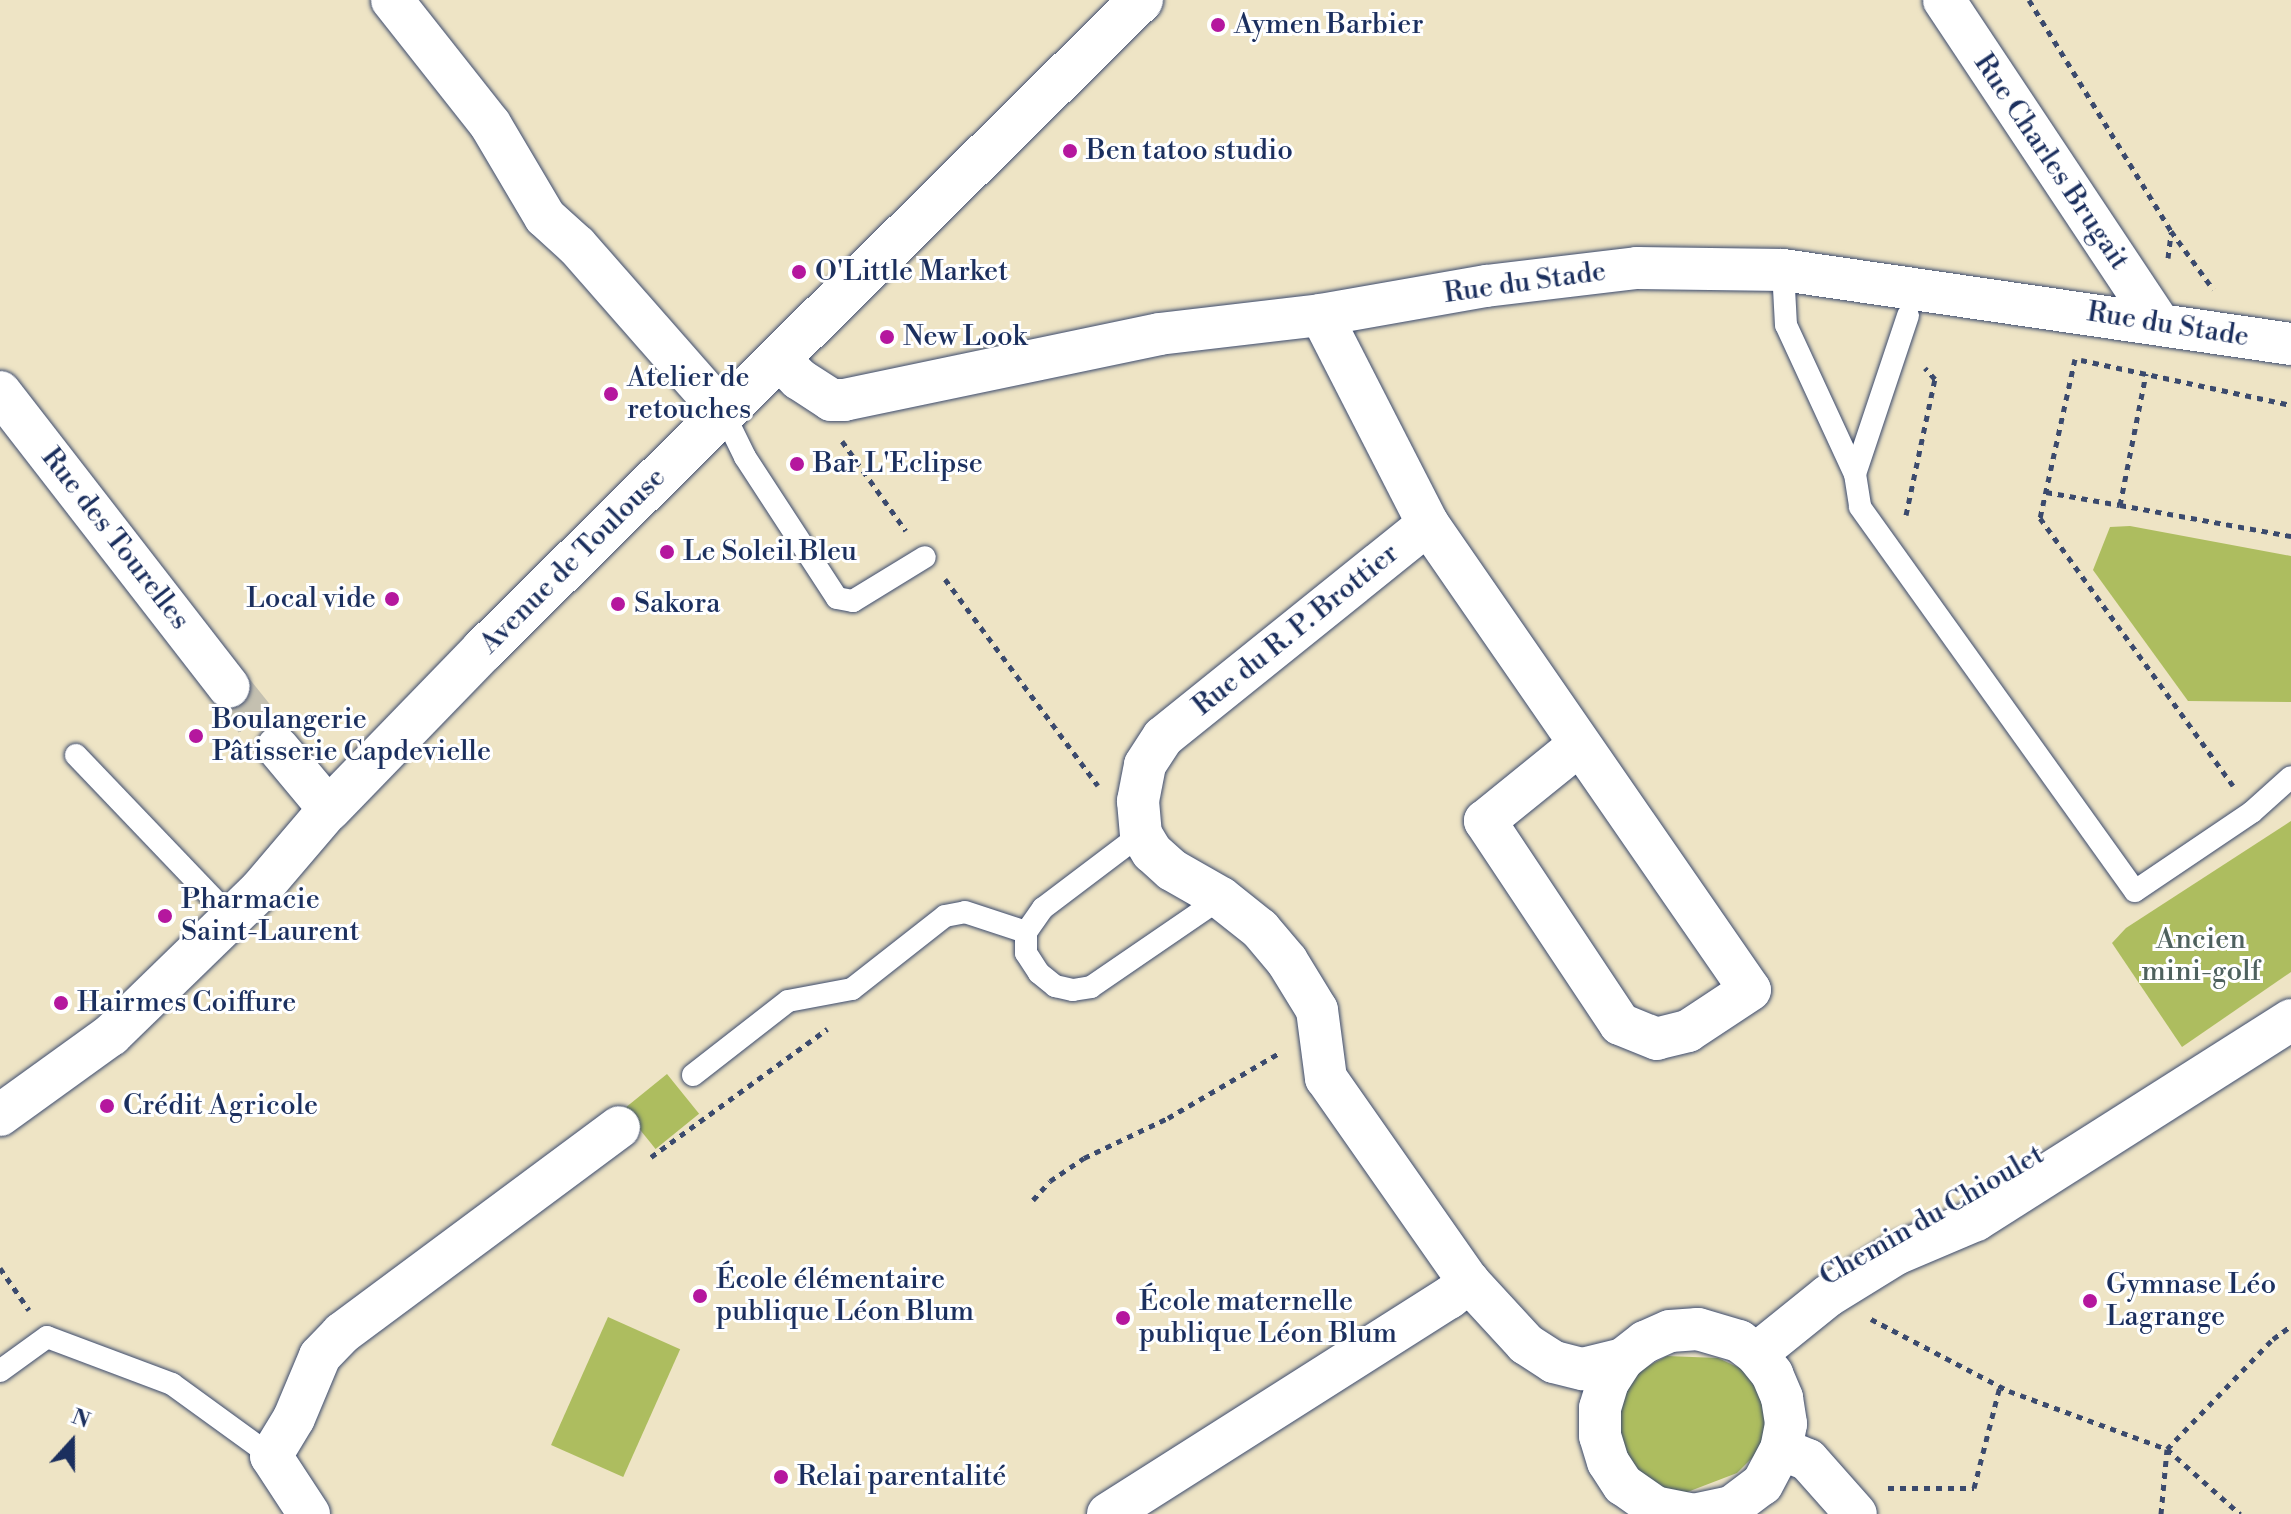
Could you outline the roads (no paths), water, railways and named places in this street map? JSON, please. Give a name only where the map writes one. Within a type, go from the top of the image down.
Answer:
[{"type":"street","points":[[392,0],[490,124],[545,217],[577,246],[723,412]]},
{"type":"street","name":"Avenue de Toulouse","points":[[0,1115],[111,1035],[232,918],[329,809],[483,650],[1141,0]]},
{"type":"street","name":"Rue Charles Brugait","points":[[1944,0],[2159,323]]},
{"type":"street","name":"Rue du Stade","points":[[778,358],[799,379],[831,400],[914,388],[1159,334],[1321,315],[1486,286],[1637,268],[1783,270],[2291,344]]},
{"type":"street","points":[[1321,315],[1428,524],[1750,990],[1688,1031],[1657,1039],[1620,1024],[1485,821],[1579,745]]},
{"type":"street","name":"Rue des Tourelles","points":[[0,392],[229,687]]},
{"type":"street","name":"Rue du R. P. Brottier","points":[[1140,818],[1145,765],[1163,737],[1428,524]]},
{"type":"street","points":[[278,748],[329,809]]},
{"type":"street","points":[[1140,818],[1152,852],[1172,870],[1221,898],[1260,929],[1287,961],[1317,1010],[1324,1061],[1469,1282],[1526,1344],[1554,1362],[1583,1369],[1623,1359]]},
{"type":"street","name":"Chemin du Chioulet","points":[[1756,1354],[1828,1296],[1896,1254],[1976,1220],[2291,1020]]},
{"type":"street","points":[[309,1514],[271,1456],[294,1418],[320,1356],[342,1333],[619,1127]]},
{"type":"street","points":[[1108,1514],[1449,1298],[1469,1282]]},
{"type":"street","points":[[1690,1514],[1616,1499],[1600,1436],[1600,1408],[1608,1382],[1623,1359],[1645,1342],[1670,1331],[1698,1329],[1739,1341],[1756,1354],[1772,1374],[1782,1398],[1786,1424],[1781,1449],[1762,1484],[1731,1507],[1697,1514]]},
{"type":"street","points":[[1781,1449],[1808,1460],[1866,1501]]},
{"type":"lane","points":[[1783,270],[1786,325],[1855,474],[1860,507],[2135,891],[2252,812],[2291,777]]},
{"type":"lane","points":[[1855,474],[1908,316]]},
{"type":"lane","points":[[723,412],[745,457],[837,598],[853,601],[925,557]]},
{"type":"lane","points":[[76,755],[232,918]]},
{"type":"lane","points":[[1140,818],[1043,908],[1026,932],[1026,953],[1039,973],[1055,986],[1091,987],[1221,898]]},
{"type":"lane","points":[[693,1075],[788,1001],[852,989],[945,916],[965,912],[1026,932]]},
{"type":"lane","points":[[0,1371],[47,1337],[172,1384],[271,1456]]},
{"type":"tunnel","points":[[229,687],[278,748]]},
{"type":"place","name":"Aymen Barbier","points":[[1218,25]]},
{"type":"place","name":"Ben tatoo studio","points":[[1070,151]]},
{"type":"place","name":"O'Little Market","points":[[799,272]]},
{"type":"place","name":"New Look","points":[[887,337]]},
{"type":"place","name":"Atelier de retouches","points":[[611,394]]},
{"type":"place","name":"Bar L'Eclipse","points":[[797,464]]},
{"type":"place","name":"Le Soleil Bleu","points":[[667,552]]},
{"type":"place","name":"Local vide","points":[[392,599]]},
{"type":"place","name":"Sakora","points":[[618,604]]},
{"type":"place","name":"Boulangerie Pâtisserie Capdevielle","points":[[196,736]]},
{"type":"place","name":"Pharmacie Saint-Laurent","points":[[165,916]]},
{"type":"place","name":"Hairmes Coiffure","points":[[61,1003]]},
{"type":"place","name":"Crédit Agricole","points":[[107,1106]]},
{"type":"place","name":"École élémentaire publique Léon Blum","points":[[700,1296]]},
{"type":"place","name":"Gymnase Léo Lagrange","points":[[2090,1301]]},
{"type":"place","name":"École maternelle publique Léon Blum","points":[[1123,1318]]},
{"type":"place","name":"Relai parentalité","points":[[781,1477]]},
{"type":"park label","name":"Ancien mini-golf","points":[[2201,956]]}]
